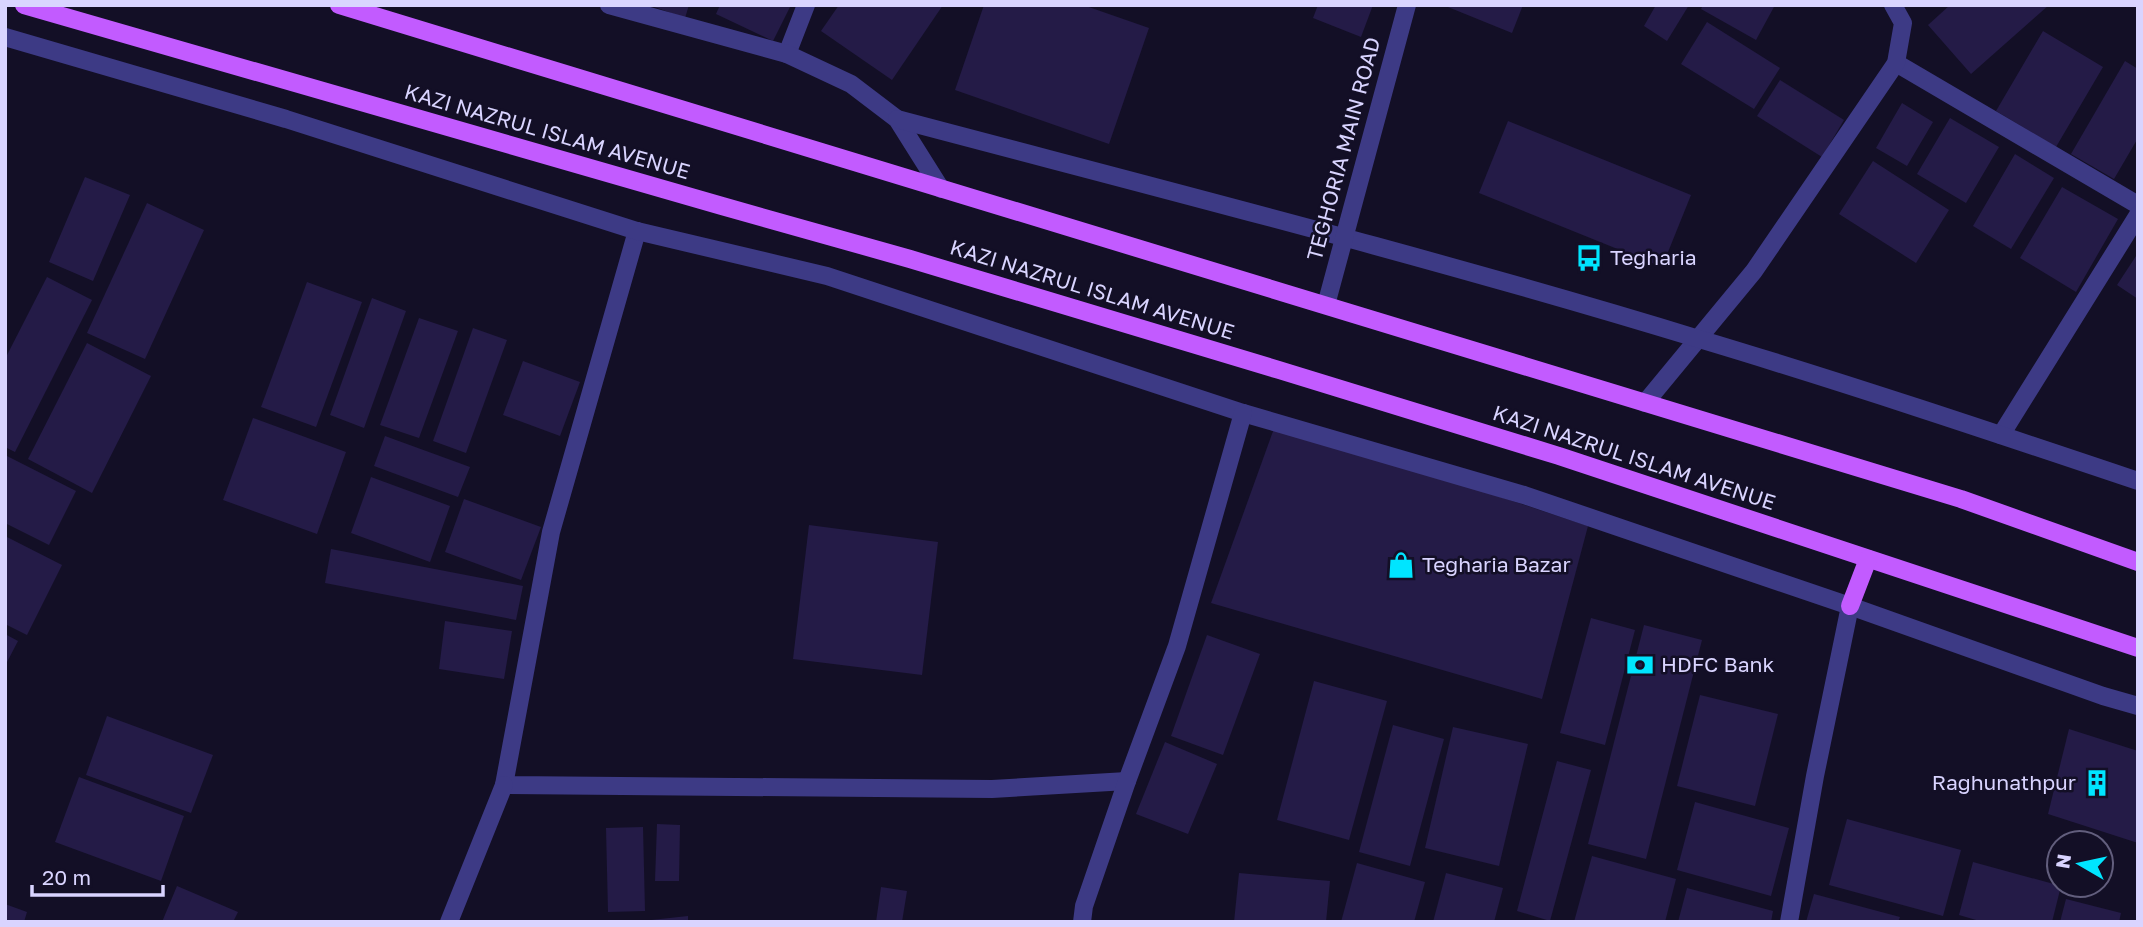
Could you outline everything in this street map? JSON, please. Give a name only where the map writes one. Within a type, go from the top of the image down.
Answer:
[{"type":"main road","name":"KAZI NAZRUL ISLAM AVENUE","points":[[24,5],[910,259],[1559,456],[2138,648]]},
{"type":"main road","points":[[339,5],[1961,499],[2138,562]]},
{"type":"main road","points":[[1850,606],[1868,559]]},
{"type":"street","points":[[609,5],[787,54],[851,84],[897,119],[941,189]]},
{"type":"street","points":[[787,54],[806,5]]},
{"type":"street","name":"TEGHORIA MAIN ROAD","points":[[1326,305],[1407,5]]},
{"type":"street","points":[[1645,403],[1754,271],[1896,63],[1903,23],[1893,5]]},
{"type":"street","points":[[5,37],[286,119],[637,230],[827,276],[1243,412],[1524,495],[2138,706]]},
{"type":"street","points":[[1896,63],[2138,205]]},
{"type":"street","points":[[897,119],[1343,237],[1699,339],[2138,481]]},
{"type":"street","points":[[2001,435],[2138,215]]},
{"type":"street","points":[[449,922],[504,785],[551,532],[637,230]]},
{"type":"street","points":[[1082,922],[1084,906],[1127,781],[1177,646],[1243,412]]},
{"type":"street","points":[[1789,922],[1815,776],[1850,606]]},
{"type":"street","points":[[504,785],[992,789],[1127,781]]},
{"type":"building","points":[[649,5],[689,5],[685,18]]},
{"type":"building","points":[[720,5],[791,5],[773,41],[716,14]]},
{"type":"building","points":[[839,5],[943,5],[892,80],[821,31]]},
{"type":"building","points":[[984,5],[1083,5],[1149,28],[1109,144],[955,90]]},
{"type":"building","points":[[1318,5],[1373,5],[1361,37],[1313,18]]},
{"type":"building","points":[[1443,5],[1523,5],[1512,33]]},
{"type":"building","points":[[1656,5],[1689,5],[1667,41],[1644,26]]},
{"type":"building","points":[[1703,5],[1775,5],[1756,40],[1701,9]]},
{"type":"building","points":[[1950,5],[2049,5],[1971,74],[1928,25]]},
{"type":"building","points":[[1707,22],[1780,68],[1754,109],[1681,64]]},
{"type":"building","points":[[2043,31],[2103,67],[2056,147],[1996,111]]},
{"type":"building","points":[[2125,61],[2138,69],[2138,138],[2114,179],[2071,154]]},
{"type":"building","points":[[1780,80],[1844,120],[1822,157],[1757,116]]},
{"type":"building","points":[[1902,103],[1933,122],[1907,166],[1876,148]]},
{"type":"building","points":[[1950,118],[1999,147],[1966,203],[1917,174]]},
{"type":"building","points":[[1508,121],[1691,195],[1662,267],[1479,193]]},
{"type":"building","points":[[2015,154],[2054,178],[2011,249],[1973,226]]},
{"type":"building","points":[[1873,161],[1949,210],[1916,263],[1839,214]]},
{"type":"building","points":[[85,177],[130,195],[93,281],[49,262]]},
{"type":"building","points":[[2062,187],[2118,219],[2076,292],[2020,258]]},
{"type":"building","points":[[147,203],[204,230],[145,359],[87,333]]},
{"type":"building","points":[[2138,253],[2138,299],[2117,285]]},
{"type":"building","points":[[47,277],[92,300],[15,452],[5,447],[5,359]]},
{"type":"building","points":[[307,282],[362,302],[316,427],[261,407]]},
{"type":"building","points":[[372,298],[406,311],[364,428],[330,415]]},
{"type":"building","points":[[419,318],[458,331],[419,438],[380,425]]},
{"type":"building","points":[[473,328],[507,340],[466,453],[433,441]]},
{"type":"building","points":[[87,343],[151,376],[92,493],[28,459]]},
{"type":"building","points":[[523,361],[580,382],[560,436],[503,415]]},
{"type":"building","points":[[253,418],[346,452],[317,534],[223,500]]},
{"type":"building","name":"Tegharia Bazar","points":[[1276,423],[1588,526],[1542,699],[1211,603]]},
{"type":"building","points":[[385,436],[470,467],[458,497],[374,466]]},
{"type":"building","points":[[5,455],[76,491],[49,545],[5,523]]},
{"type":"building","points":[[371,477],[450,506],[430,562],[351,533]]},
{"type":"building","points":[[464,499],[541,527],[521,580],[445,552]]},
{"type":"building","points":[[809,525],[938,542],[922,675],[793,659]]},
{"type":"building","points":[[5,536],[62,565],[27,635],[5,624]]},
{"type":"building","points":[[331,549],[523,586],[516,620],[325,583]]},
{"type":"building","points":[[1591,618],[1635,630],[1605,745],[1560,733]]},
{"type":"building","points":[[445,621],[512,631],[504,679],[439,669]]},
{"type":"building","points":[[1644,625],[1702,640],[1646,859],[1588,844]]},
{"type":"building","points":[[5,634],[18,641],[5,666]]},
{"type":"building","points":[[1207,635],[1260,654],[1223,755],[1171,736]]},
{"type":"building","points":[[1314,681],[1387,701],[1349,840],[1277,820]]},
{"type":"building","points":[[1700,695],[1778,714],[1755,806],[1677,786]]},
{"type":"building","points":[[107,716],[213,755],[191,813],[86,775]]},
{"type":"building","points":[[1393,725],[1444,739],[1410,866],[1359,852]]},
{"type":"building","points":[[1453,727],[1528,744],[1499,866],[1425,848]]},
{"type":"building","name":"Raghunathpur","points":[[2069,729],[2138,751],[2138,843],[2115,836],[2115,829],[2095,829],[2048,814]]},
{"type":"building","points":[[1165,742],[1217,764],[1188,834],[1136,814]]},
{"type":"building","points":[[1557,761],[1591,770],[1550,921],[1517,911]]},
{"type":"building","points":[[79,777],[184,816],[161,881],[55,842]]},
{"type":"building","points":[[1695,802],[1789,828],[1771,896],[1677,870]]},
{"type":"building","points":[[1847,819],[1961,850],[1943,916],[1829,885]]},
{"type":"building","points":[[657,824],[680,825],[679,881],[655,881]]},
{"type":"building","points":[[643,827],[645,911],[608,912],[606,828]]},
{"type":"building","points":[[1592,856],[1676,879],[1665,922],[1574,922]]},
{"type":"building","points":[[1973,862],[2045,882],[2045,899],[2058,899],[2052,922],[1983,922],[1959,915]]},
{"type":"building","points":[[1357,863],[1425,882],[1414,922],[1341,922]]},
{"type":"building","points":[[1239,873],[1330,881],[1326,922],[1234,922]]},
{"type":"building","points":[[1446,873],[1503,888],[1494,922],[1433,922]]},
{"type":"building","points":[[177,886],[238,912],[233,922],[162,922]]},
{"type":"building","points":[[881,887],[907,891],[902,922],[876,922]]},
{"type":"building","points":[[1687,888],[1773,911],[1771,922],[1678,922]]},
{"type":"building","points":[[1814,894],[1900,917],[1898,922],[1806,922]]},
{"type":"building","points":[[2066,899],[2121,913],[2119,922],[2060,922]]},
{"type":"building","points":[[5,904],[27,912],[24,922],[5,922]]},
{"type":"building","points":[[688,916],[688,922],[651,922],[651,920]]},
{"type":"place","name":"Tegharia","points":[[1589,258]]},
{"type":"place","name":"Tegharia Bazar","points":[[1401,565]]},
{"type":"place","name":"HDFC Bank","points":[[1640,665]]},
{"type":"place","name":"Raghunathpur","points":[[2097,783]]}]
